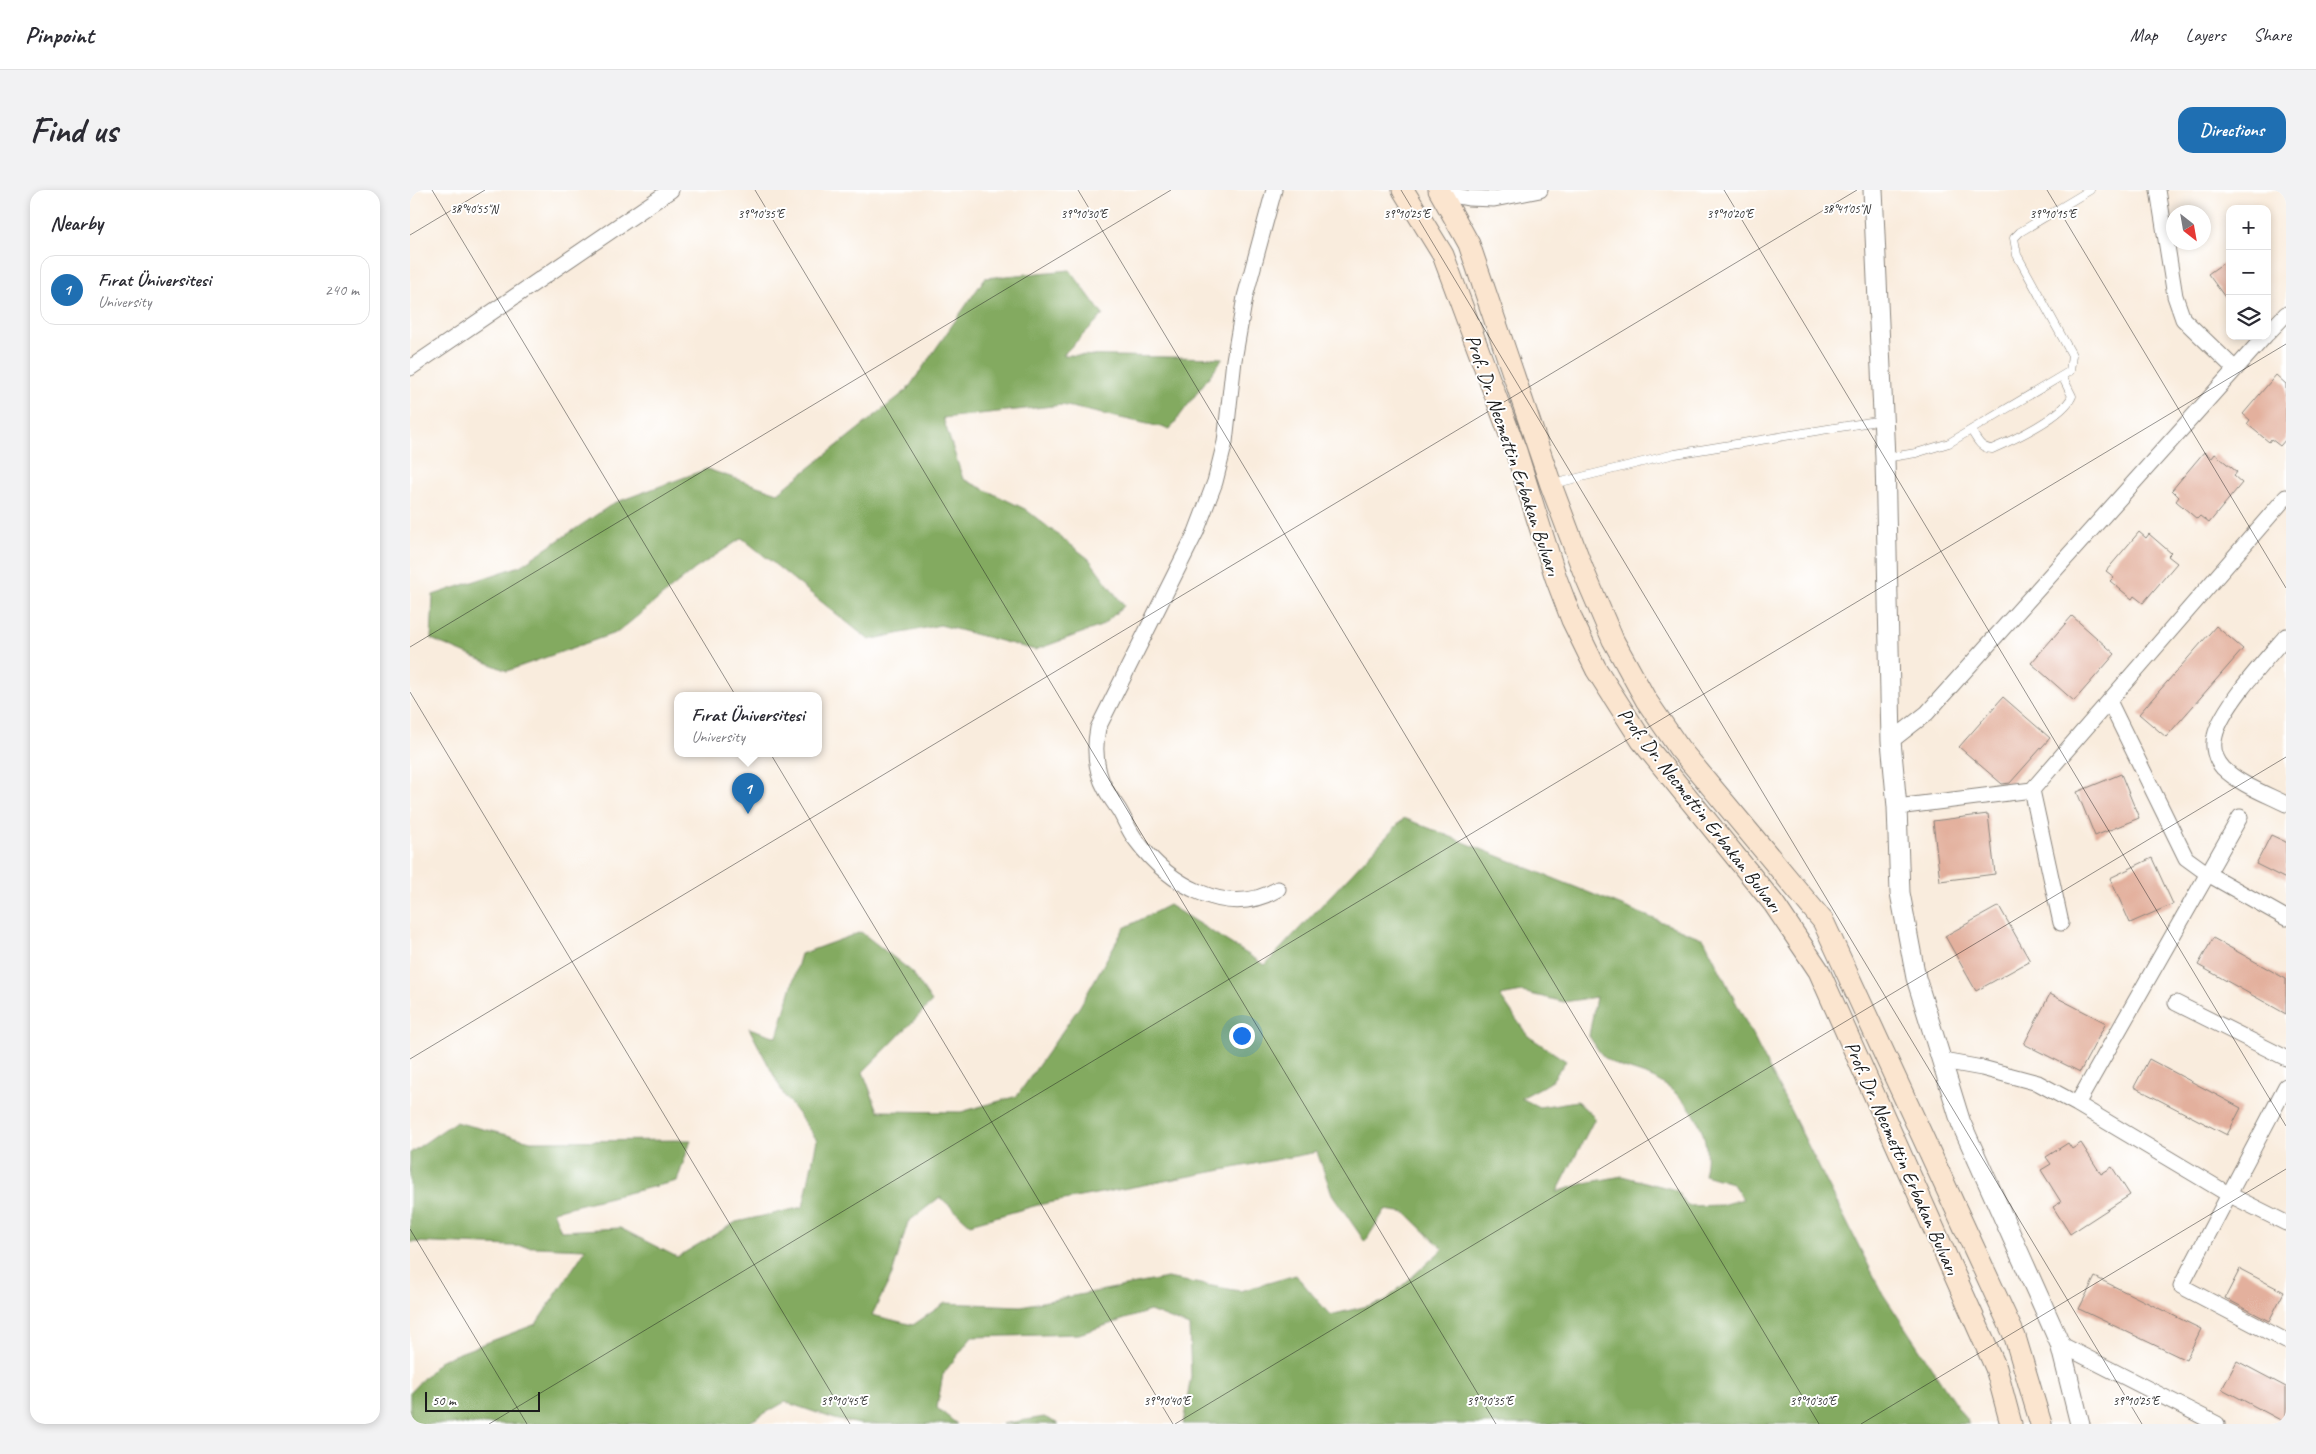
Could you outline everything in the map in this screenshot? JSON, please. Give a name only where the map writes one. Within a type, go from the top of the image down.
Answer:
[{"type":"main road","name":"Prof. Dr. Necmettin Erbakan Bulvarı","points":[[1403,190],[1443,255],[1516,451],[1556,578],[1572,620],[1596,669],[1642,741],[1774,904],[1819,971],[1996,1368],[2011,1424]]},
{"type":"main road","name":"Prof. Dr. Necmettin Erbakan Bulvarı","points":[[1440,191],[1469,244],[1551,485],[1583,570],[1613,640],[1646,700],[1678,748],[1823,921],[2015,1337],[2041,1424]]},
{"type":"street","points":[[410,368],[671,190]]},
{"type":"street","points":[[1274,190],[1245,297],[1234,360],[1225,442],[1215,482],[1196,532],[1098,728],[1096,749],[1099,774],[1104,787],[1126,825],[1147,853],[1174,877],[1207,895],[1234,902],[1257,899],[1278,889]]},
{"type":"street","points":[[1440,191],[1468,198],[1494,199],[1540,190]]},
{"type":"street","points":[[1873,190],[1885,458],[1892,741],[1897,806],[1900,893],[1916,978],[1961,1123],[2060,1344],[2080,1424]]},
{"type":"street","points":[[2158,190],[2175,296],[2183,319],[2235,369]]},
{"type":"street","points":[[2271,330],[2286,314]]},
{"type":"street","points":[[1892,741],[1927,713],[2261,340]]},
{"type":"street","points":[[1897,806],[2032,790],[2286,497]]},
{"type":"street","points":[[2286,636],[2254,674],[2223,717],[2215,735],[2214,749],[2216,758],[2232,776],[2286,804]]},
{"type":"street","points":[[2110,701],[2186,858],[2208,874],[2286,918]]},
{"type":"street","points":[[2032,790],[2061,923]]},
{"type":"street","points":[[2077,1104],[2240,817]]},
{"type":"street","points":[[2176,1003],[2286,1058]]},
{"type":"street","points":[[1943,1061],[1982,1068],[2038,1083],[2077,1104],[2228,1194],[2286,1223]]},
{"type":"street","points":[[2286,1086],[2181,1286],[2286,1341]]},
{"type":"street","points":[[2060,1344],[2218,1424]]},
{"type":"lane","points":[[1885,458],[1937,448],[2070,371],[2072,355],[2017,255],[2014,238],[2020,232],[2090,190]]},
{"type":"lane","points":[[1971,430],[1978,443],[1984,448],[1992,449],[2057,414],[2070,403],[2072,396],[2062,376]]},
{"type":"lane","points":[[1551,485],[1675,454],[1883,420]]},
{"type":"green space","points":[[1070,270],[1103,315],[1063,355],[1223,358],[1170,429],[1062,405],[943,418],[963,479],[1025,509],[1089,559],[1124,606],[1101,626],[1035,650],[940,625],[869,640],[742,538],[695,569],[618,632],[507,671],[431,639],[433,595],[520,566],[614,503],[707,469],[778,493],[907,390],[985,278]]},
{"type":"green space","points":[[1404,818],[1704,939],[1883,1294],[1969,1424],[1183,1424],[1191,1376],[1189,1326],[1150,1311],[1079,1334],[972,1337],[943,1374],[937,1408],[957,1424],[861,1424],[838,1420],[785,1402],[746,1424],[410,1424],[410,1392],[441,1360],[536,1324],[586,1249],[410,1242],[410,1153],[455,1122],[531,1141],[691,1140],[677,1181],[553,1211],[561,1231],[620,1228],[677,1257],[736,1222],[803,1207],[817,1140],[784,1095],[749,1028],[777,1037],[801,954],[861,932],[911,971],[932,1002],[863,1072],[878,1111],[961,1112],[1017,1096],[1080,1006],[1124,928],[1169,905],[1265,965]],"holes":[[[1522,992],[1564,1002],[1596,997],[1589,1036],[1599,1051],[1610,1061],[1655,1079],[1668,1087],[1689,1107],[1697,1119],[1706,1145],[1704,1175],[1732,1183],[1743,1199],[1721,1205],[1687,1206],[1676,1190],[1622,1176],[1585,1183],[1557,1192],[1595,1118],[1577,1101],[1539,1107],[1521,1098],[1551,1082],[1566,1061],[1528,1036],[1500,996]],[[1317,1152],[1332,1194],[1365,1242],[1385,1210],[1406,1213],[1443,1249],[1384,1302],[1330,1315],[1296,1275],[1240,1291],[1167,1278],[1021,1306],[945,1303],[913,1325],[872,1315],[892,1275],[908,1222],[940,1197],[970,1224],[1038,1205]]]},
{"type":"green space","points":[[1044,1417],[1059,1424],[1002,1424]]},
{"type":"building","points":[[2226,261],[2226,299],[2208,274]]},
{"type":"building","points":[[2276,375],[2286,384],[2286,439],[2280,446],[2271,439],[2269,442],[2247,424],[2250,420],[2243,414]]},
{"type":"building","points":[[2204,452],[2212,458],[2215,454],[2237,472],[2234,476],[2242,483],[2209,523],[2200,516],[2197,519],[2176,501],[2179,497],[2172,490]]},
{"type":"building","points":[[2139,532],[2146,538],[2149,534],[2171,553],[2168,556],[2177,563],[2143,603],[2134,596],[2132,599],[2110,581],[2114,577],[2106,571]]},
{"type":"building","points":[[2072,616],[2115,654],[2074,701],[2031,663]]},
{"type":"building","points":[[2216,626],[2243,649],[2166,737],[2139,714]]},
{"type":"building","points":[[2003,697],[2050,738],[2010,783],[2002,784],[1959,747]]},
{"type":"building","points":[[2121,774],[2139,818],[2095,836],[2077,792]]},
{"type":"building","points":[[1988,814],[1995,874],[1940,881],[1933,821]]},
{"type":"building","points":[[2271,835],[2286,842],[2286,879],[2256,864]]},
{"type":"building","points":[[2152,858],[2173,904],[2130,923],[2110,878]]},
{"type":"building","points":[[1999,906],[2030,961],[1976,991],[1945,936]]},
{"type":"building","points":[[2213,938],[2286,979],[2286,1014],[2198,965]]},
{"type":"building","points":[[2050,994],[2106,1023],[2080,1072],[2024,1044]]},
{"type":"building","points":[[2149,1059],[2241,1108],[2227,1135],[2134,1087]]},
{"type":"building","points":[[2068,1143],[2072,1149],[2081,1143],[2101,1174],[2112,1167],[2130,1195],[2070,1234],[2053,1207],[2061,1202],[2041,1170],[2051,1164],[2046,1157]]},
{"type":"building","points":[[2240,1269],[2284,1292],[2269,1321],[2225,1298]]},
{"type":"building","points":[[2095,1277],[2201,1329],[2186,1360],[2079,1309]]},
{"type":"building","points":[[2237,1361],[2286,1387],[2286,1423],[2222,1389]]},
{"type":"place","name":"Fırat Üniversitesi","points":[[748,814]]}]
